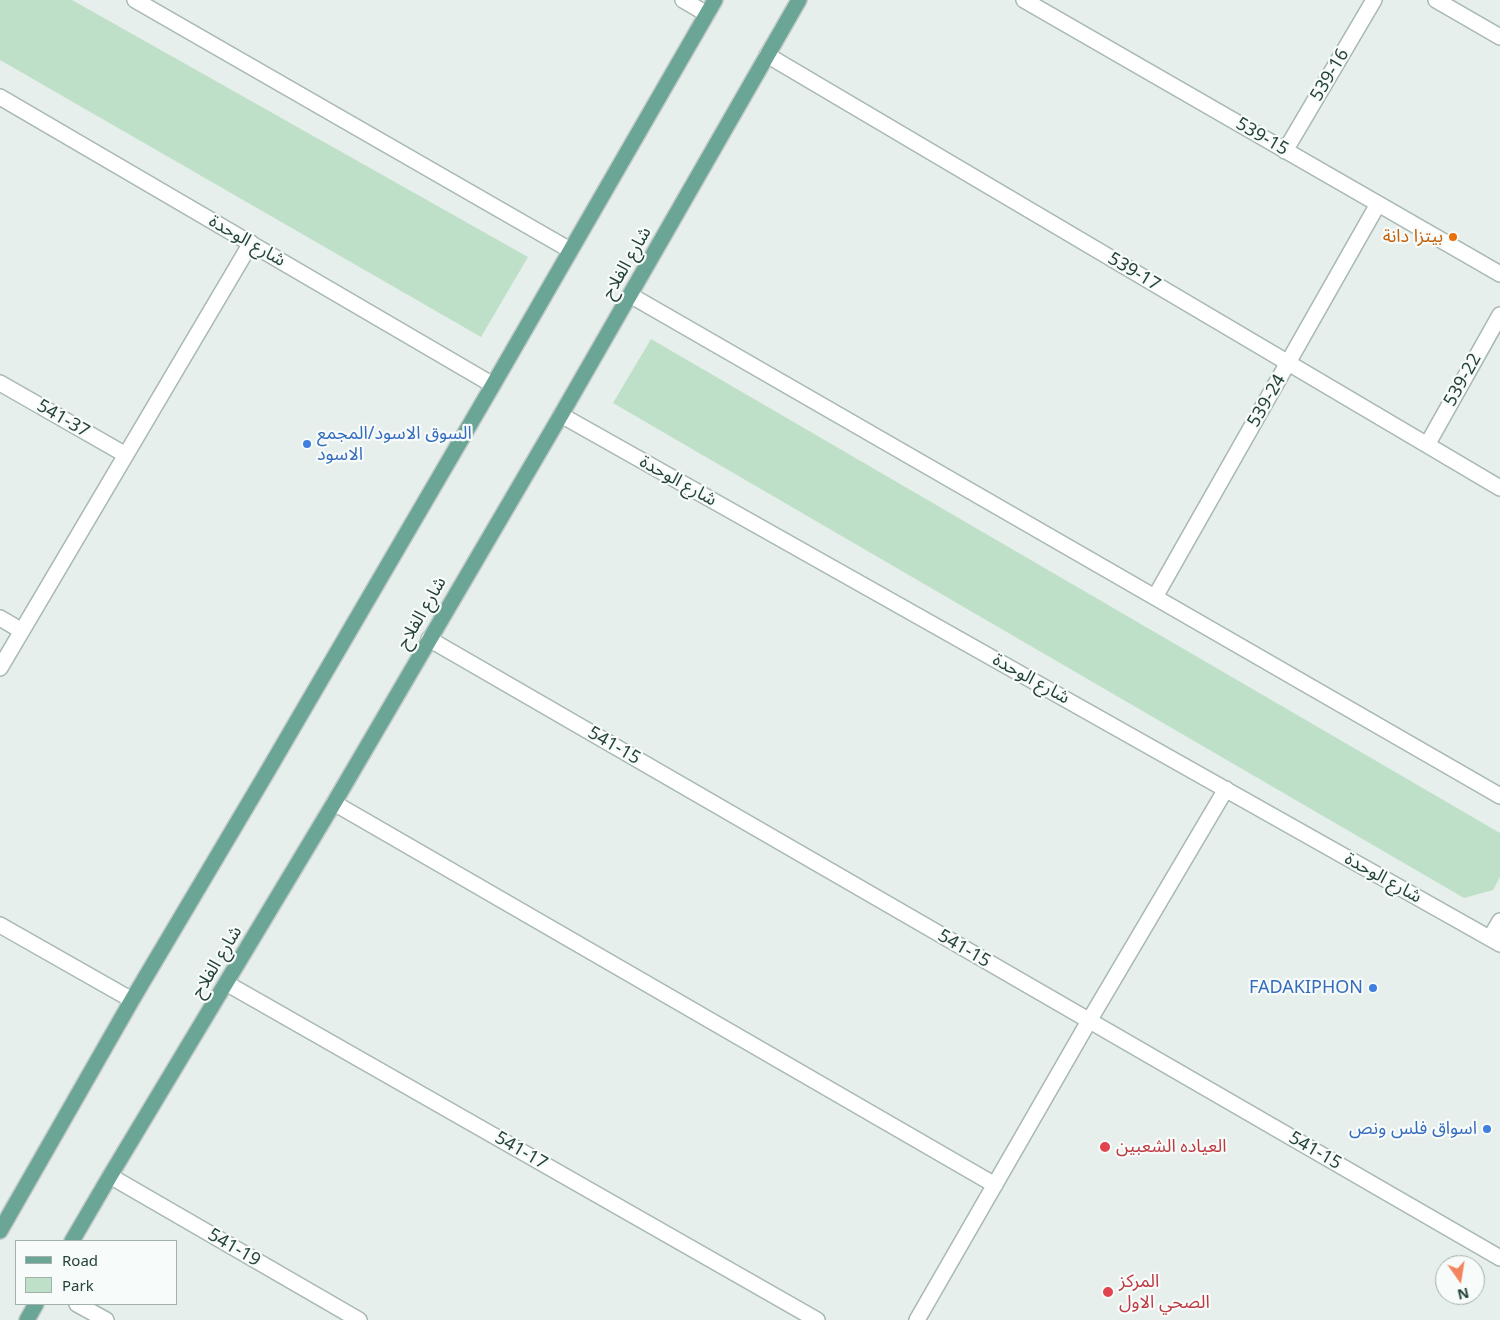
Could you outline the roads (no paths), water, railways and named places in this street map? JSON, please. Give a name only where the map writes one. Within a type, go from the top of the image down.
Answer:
[{"type":"main road","points":[[0,1231],[132,1000],[271,766],[715,0]]},
{"type":"main road","name":"شارع الفلاح","points":[[73,1240],[334,803],[561,415],[799,0]]},
{"type":"main road","points":[[27,1320],[35,1305]]},
{"type":"street","points":[[135,0],[570,250]]},
{"type":"street","points":[[683,0],[707,14]]},
{"type":"street","name":"539-15","points":[[1024,0],[1500,274]]},
{"type":"street","name":"539-16","points":[[1285,151],[1374,0]]},
{"type":"street","points":[[1436,0],[1500,37]]},
{"type":"street","name":"539-17","points":[[767,55],[1500,488]]},
{"type":"street","name":"شارع الوحدة","points":[[0,97],[493,385]]},
{"type":"street","name":"539-24","points":[[1155,597],[1378,204]]},
{"type":"street","points":[[0,668],[251,243]]},
{"type":"street","points":[[630,295],[1500,796]]},
{"type":"street","name":"539-22","points":[[1427,445],[1500,315]]},
{"type":"street","name":"541-37","points":[[0,383],[126,455]]},
{"type":"street","name":"شارع الوحدة","points":[[561,415],[1495,941]]},
{"type":"street","points":[[0,618],[22,631]]},
{"type":"street","name":"541-15","points":[[429,639],[1500,1258]]},
{"type":"street","points":[[917,1320],[1089,1021],[1226,789]]},
{"type":"street","points":[[334,803],[995,1185]]},
{"type":"street","points":[[1495,941],[1500,921]]},
{"type":"street","points":[[0,925],[132,1000]]},
{"type":"street","name":"541-17","points":[[226,983],[817,1320]]},
{"type":"street","name":"541-19","points":[[110,1176],[359,1320]]},
{"type":"street","points":[[79,1305],[106,1320]]},
{"type":"place","name":"بيتزا دانة","points":[[1453,237]]},
{"type":"place","name":"السوق الاسود/المجمع الاسود","points":[[307,444]]},
{"type":"place","name":"FADAKIPHON","points":[[1373,988]]},
{"type":"place","name":"اسواق فلس ونص","points":[[1487,1129]]},
{"type":"place","name":"العياده الشعبين","points":[[1105,1147]]},
{"type":"place","name":"المركز الصحي الاول","points":[[1108,1292]]}]
